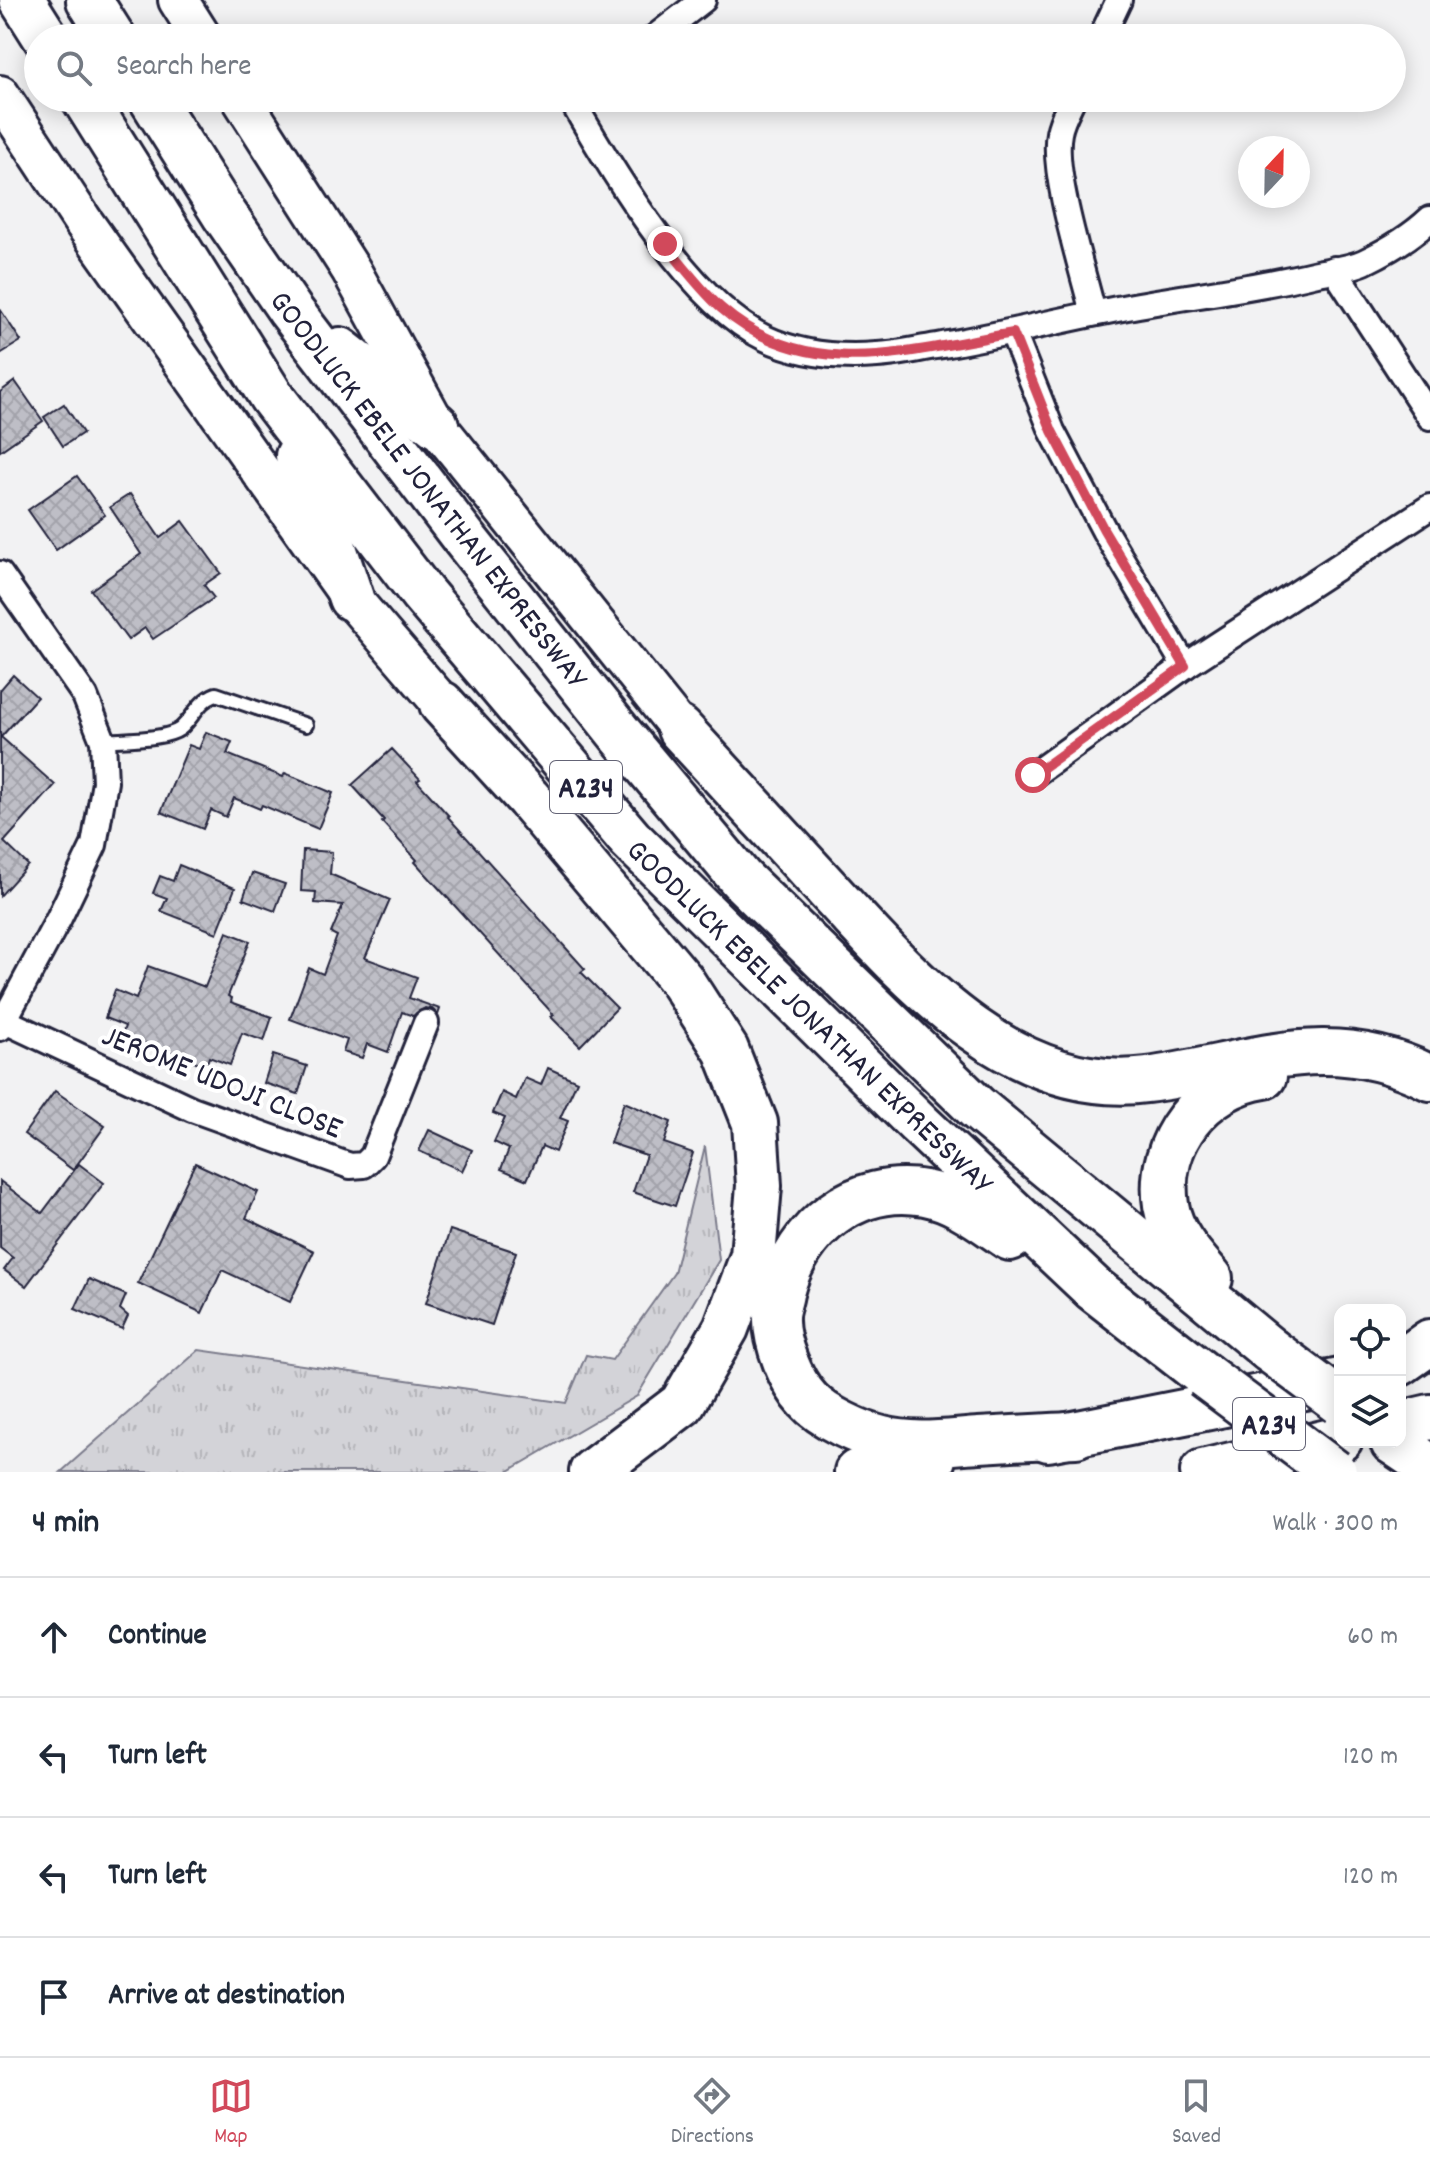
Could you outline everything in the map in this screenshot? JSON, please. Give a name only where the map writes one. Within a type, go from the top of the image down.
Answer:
[{"type":"highway","points":[[22,0],[37,24]]},
{"type":"highway","points":[[89,0],[104,24]]},
{"type":"highway","name":"GOODLUCK EBELE JONATHAN EXPRESSWAY","points":[[93,112],[271,396],[422,593],[630,839],[907,1112],[1094,1289],[1334,1472]]},
{"type":"highway","name":"GOODLUCK EBELE JONATHAN EXPRESSWAY","points":[[160,112],[224,214],[290,310],[473,551],[741,879],[976,1107],[1262,1343],[1334,1397]]},
{"type":"highway","points":[[290,310],[436,425]]},
{"type":"highway","points":[[271,396],[318,501],[351,598]]},
{"type":"highway","points":[[442,704],[630,839]]},
{"type":"highway","points":[[442,704],[528,798],[681,980],[726,1050],[755,1123],[759,1186],[753,1256],[726,1328],[682,1404],[592,1472]]},
{"type":"highway","points":[[680,729],[741,879]]},
{"type":"highway","points":[[680,729],[906,974],[952,1014],[1008,1050],[1054,1070],[1101,1081],[1145,1080],[1298,1051],[1356,1053],[1410,1068],[1430,1078]]},
{"type":"highway","points":[[1262,1343],[1183,1246],[1166,1205],[1166,1173],[1176,1139],[1197,1107],[1226,1086],[1259,1077],[1292,1074],[1359,1076],[1399,1086],[1430,1101]]},
{"type":"highway","points":[[1076,1435],[930,1444],[880,1439],[845,1425],[808,1401],[784,1361],[776,1317],[786,1273],[809,1234],[842,1206],[884,1191],[924,1193],[950,1201],[1094,1289]]},
{"type":"highway","points":[[1406,1361],[1430,1342]]},
{"type":"highway","points":[[1406,1365],[1430,1359]]},
{"type":"highway","points":[[857,1472],[1076,1435],[1334,1382]]},
{"type":"highway","points":[[1406,1423],[1430,1417]]},
{"type":"highway","name":"A234","points":[[1203,1472],[1334,1440]]},
{"type":"highway","points":[[1402,1448],[1430,1467]]},
{"type":"main road","points":[[178,0],[193,24]]},
{"type":"main road","points":[[0,95],[82,220],[351,598],[442,704]]},
{"type":"main road","name":"GOODLUCK EBELE JONATHAN EXPRESSWAY","points":[[250,112],[351,270],[436,425],[680,729]]},
{"type":"street","points":[[672,24],[703,0]]},
{"type":"street","points":[[1108,24],[1119,0]]},
{"type":"street","points":[[578,112],[665,244],[723,309],[761,336],[791,349],[824,356],[879,355],[1013,333],[1093,313],[1198,294],[1270,285],[1362,263],[1430,219]]},
{"type":"street","points":[[1067,112],[1058,134],[1058,155],[1065,200],[1093,313]]},
{"type":"street","points":[[1334,269],[1430,417]]},
{"type":"street","points":[[1013,333],[1052,431],[1104,530],[1185,666]]},
{"type":"street","points":[[1033,775],[1185,666],[1430,507]]},
{"type":"street","points":[[0,574],[85,696],[103,741],[105,782],[94,845],[3,1025]]},
{"type":"street","name":"JEROME UDOJI CLOSE","points":[[3,1025],[192,1109],[350,1166],[364,1165],[373,1156],[426,1023]]},
{"type":"lane","points":[[103,741],[166,735],[179,729],[205,698],[216,694],[306,725]]},
{"type":"green space","points":[[705,1146],[719,1260],[637,1396],[507,1472],[61,1472],[199,1350],[566,1403],[586,1355],[612,1360],[674,1273]]},
{"type":"building","points":[[0,309],[21,341],[0,354]]},
{"type":"building","points":[[15,381],[43,421],[0,451],[0,392]]},
{"type":"building","points":[[64,404],[83,433],[63,446],[44,417]]},
{"type":"building","points":[[77,476],[105,515],[56,550],[28,510]]},
{"type":"building","points":[[130,494],[160,538],[183,521],[221,573],[204,585],[214,598],[153,639],[145,628],[128,640],[91,590],[141,554],[110,507]]},
{"type":"building","points":[[13,675],[37,697],[1,737],[55,785],[4,842],[28,865],[0,896],[0,690]]},
{"type":"building","points":[[206,732],[232,742],[227,754],[333,793],[318,829],[262,805],[260,809],[234,798],[226,817],[211,810],[203,829],[161,812],[189,745],[199,749]]},
{"type":"building","points":[[392,749],[420,779],[417,781],[448,817],[585,969],[581,972],[617,1008],[580,1046],[415,862],[417,860],[352,785]]},
{"type":"building","points":[[303,850],[332,852],[330,874],[390,900],[365,958],[417,977],[409,998],[440,1009],[438,1015],[432,1009],[425,1008],[413,1016],[402,1012],[388,1052],[367,1044],[362,1058],[343,1052],[347,1040],[290,1019],[309,968],[323,974],[337,936],[331,933],[343,905],[315,903],[316,892],[301,891]]},
{"type":"building","points":[[179,865],[235,888],[217,933],[161,911],[167,898],[153,893],[160,876],[173,881]]},
{"type":"building","points":[[252,873],[285,884],[275,911],[243,899]]},
{"type":"building","points":[[227,932],[250,941],[228,996],[232,998],[231,1002],[272,1017],[264,1041],[242,1033],[230,1065],[209,1057],[206,1066],[122,1035],[125,1026],[105,1018],[115,990],[136,999],[148,966],[205,987]]},
{"type":"building","points":[[273,1055],[307,1066],[298,1094],[264,1083]]},
{"type":"building","points":[[548,1068],[577,1081],[560,1118],[568,1121],[555,1152],[542,1146],[527,1180],[501,1169],[509,1149],[494,1142],[505,1118],[493,1113],[502,1092],[516,1099],[525,1078],[541,1085]]},
{"type":"building","points":[[55,1091],[105,1126],[73,1170],[24,1134]]},
{"type":"building","points":[[624,1102],[671,1122],[664,1143],[693,1153],[675,1206],[633,1192],[646,1155],[610,1143]]},
{"type":"building","points":[[429,1130],[472,1150],[462,1171],[419,1151]]},
{"type":"building","points":[[195,1163],[258,1192],[246,1218],[314,1251],[290,1302],[222,1270],[202,1313],[138,1283]]},
{"type":"building","points":[[79,1164],[104,1183],[26,1286],[4,1270],[13,1258],[0,1248],[0,1181],[42,1213]]},
{"type":"building","points":[[450,1230],[516,1252],[492,1325],[426,1303]]},
{"type":"building","points":[[89,1279],[126,1295],[120,1309],[128,1316],[122,1329],[75,1309]]},
{"type":"route","points":[[665,244],[723,309],[761,336],[791,349],[824,356],[879,355],[1013,333],[1052,431],[1104,530],[1185,666],[1033,775]]}]
